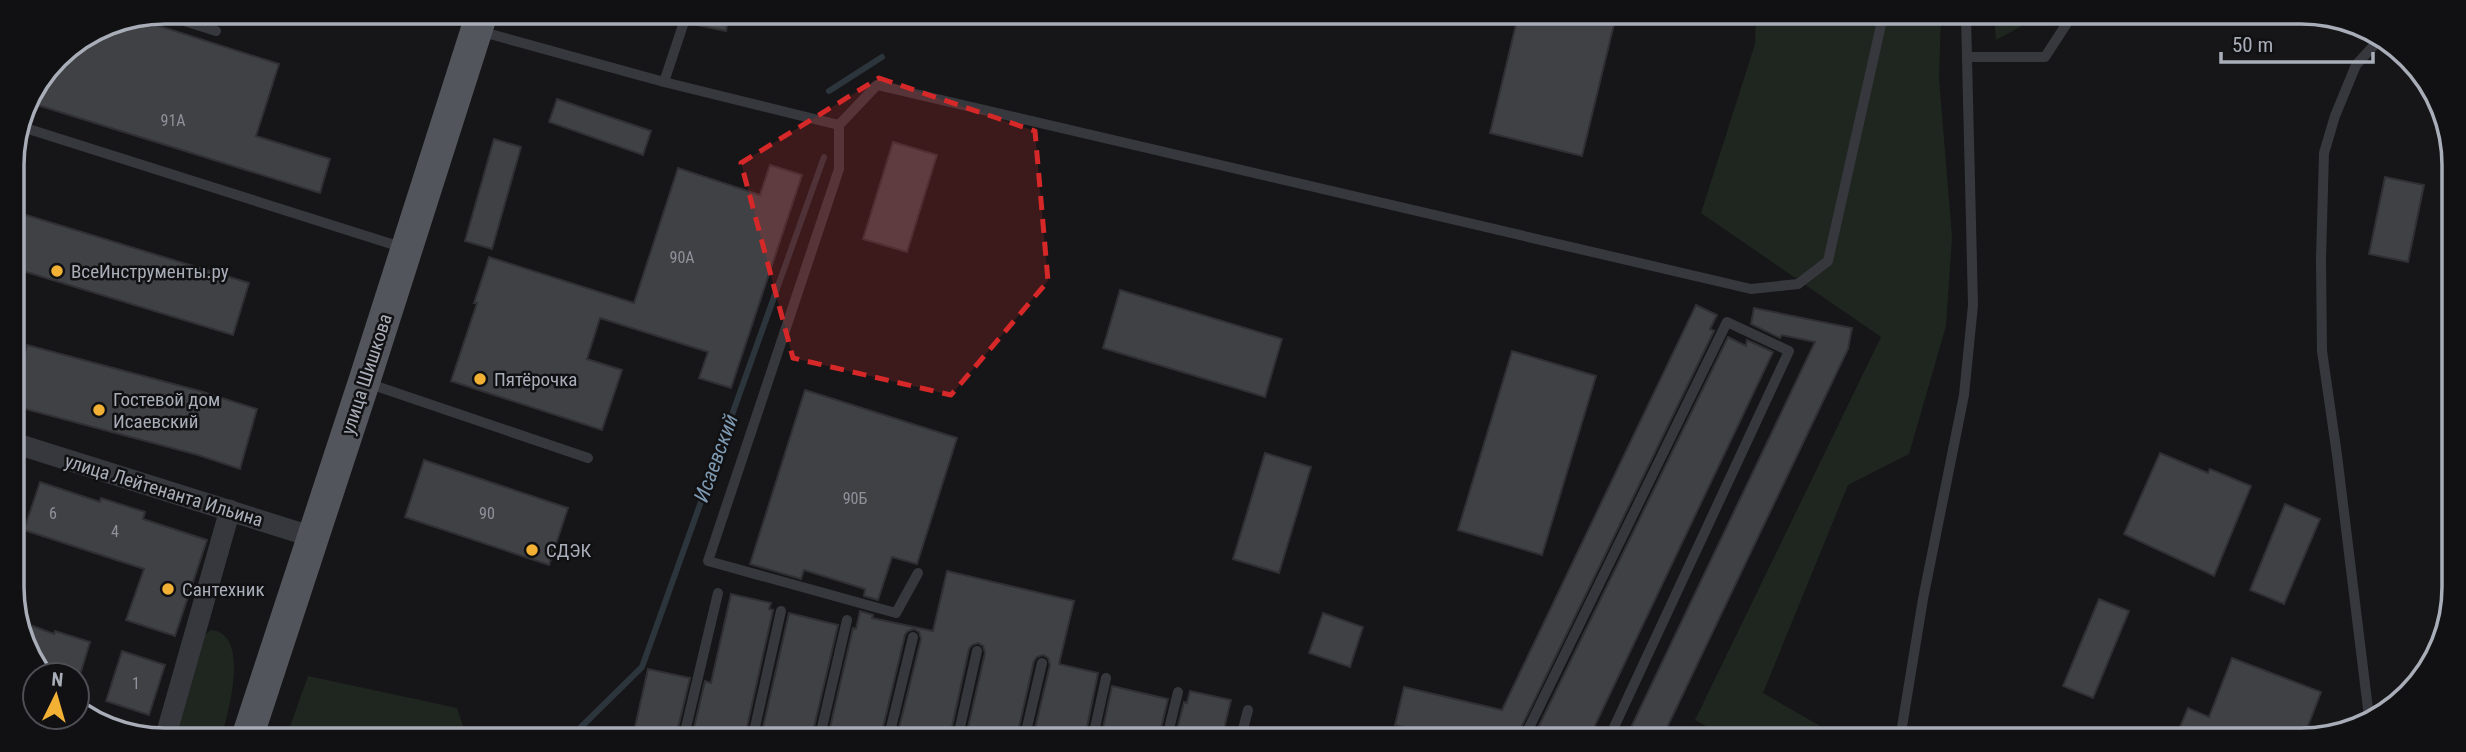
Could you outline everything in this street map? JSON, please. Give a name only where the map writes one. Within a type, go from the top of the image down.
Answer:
[{"type":"main road","name":"улица Шишкова","points":[[250,728],[478,25]]},
{"type":"street","name":"улица Лейтенанта Ильина","points":[[24,446],[313,537]]},
{"type":"street","points":[[168,728],[230,510]]},
{"type":"lane","points":[[918,573],[896,613],[708,561],[839,169],[839,125],[877,86],[1751,289],[1798,284],[1828,261],[1881,24]]},
{"type":"lane","points":[[1902,727],[1923,598],[1964,395],[1973,305],[1967,24]]},
{"type":"lane","points":[[1969,57],[2045,57],[2066,24]]},
{"type":"lane","points":[[195,25],[216,32]]},
{"type":"lane","points":[[488,25],[664,82],[839,125]]},
{"type":"lane","points":[[664,82],[683,25]]},
{"type":"lane","points":[[2369,710],[2322,352],[2321,259],[2324,153],[2356,65],[2374,45]]},
{"type":"lane","points":[[29,129],[406,249]]},
{"type":"lane","points":[[1529,727],[1727,322],[1788,351],[1614,727]]},
{"type":"lane","points":[[364,382],[589,458]]},
{"type":"lane","points":[[686,728],[718,593]]},
{"type":"lane","points":[[755,728],[781,611]]},
{"type":"lane","points":[[822,728],[847,620]]},
{"type":"lane","points":[[891,728],[913,637]]},
{"type":"lane","points":[[960,728],[977,651]]},
{"type":"lane","points":[[1027,728],[1042,663]]},
{"type":"lane","points":[[1095,728],[1106,678]]},
{"type":"lane","points":[[1169,728],[1178,692]]},
{"type":"lane","points":[[1243,727],[1248,710]]},
{"type":"highlighted area","points":[[879,78],[1035,131],[1048,281],[951,395],[793,358],[741,163]]},
{"type":"shaded area","points":[[1756,24],[1941,24],[1939,78],[1952,237],[1946,326],[1909,454],[1848,485],[1763,693],[1822,727],[1708,727],[1695,720],[1881,337],[1701,213],[1755,44]]},
{"type":"shaded area","points":[[1995,24],[2025,24],[1996,40]]},
{"type":"shaded area","points":[[211,630],[223,635],[230,645],[234,659],[234,675],[224,728],[171,728],[197,640]]},
{"type":"shaded area","points":[[308,676],[457,708],[464,728],[290,728]]},
{"type":"building","points":[[1516,24],[1614,24],[1582,156],[1490,133]]},
{"type":"building","points":[[156,25],[279,64],[256,136],[330,159],[320,193],[38,105],[48,87],[72,59],[87,48],[120,32]]},
{"type":"building","points":[[696,25],[727,25],[726,31]]},
{"type":"building","points":[[557,99],[651,131],[643,155],[549,122]]},
{"type":"building","points":[[494,139],[521,147],[492,249],[465,241]]},
{"type":"building","points":[[893,142],[937,155],[907,252],[863,239]]},
{"type":"building","points":[[770,165],[802,175],[731,388],[699,378],[708,352],[600,318],[587,359],[622,370],[602,430],[451,381],[489,257],[634,303],[678,168],[760,195]]},
{"type":"building","points":[[2385,177],[2424,185],[2408,262],[2369,254]]},
{"type":"building","points":[[25,215],[249,283],[233,335],[25,272]]},
{"type":"building","points":[[1120,290],[1282,339],[1265,397],[1103,348]]},
{"type":"building","points":[[1696,305],[1717,315],[1710,329],[1714,331],[1521,727],[1405,727],[1395,725],[1404,687],[1502,710]]},
{"type":"building","points":[[1754,308],[1852,328],[1848,349],[1667,727],[1631,727],[1815,342],[1782,335],[1780,338],[1751,324]]},
{"type":"building","points":[[1728,337],[1746,346],[1747,340],[1773,352],[1594,727],[1538,727]]},
{"type":"building","points":[[27,345],[257,409],[240,469],[198,455],[24,409]]},
{"type":"building","points":[[1512,351],[1596,376],[1542,555],[1458,530]]},
{"type":"building","points":[[805,390],[957,438],[917,564],[892,557],[878,600],[864,596],[865,589],[804,570],[801,579],[750,564]]},
{"type":"building","points":[[1265,453],[1311,467],[1279,573],[1233,559]]},
{"type":"building","points":[[2160,453],[2208,473],[2210,469],[2251,486],[2214,576],[2124,534]]},
{"type":"building","points":[[424,460],[568,508],[549,565],[405,517]]},
{"type":"building","points":[[40,482],[100,502],[101,498],[145,512],[143,519],[207,540],[175,636],[126,620],[144,569],[24,530]]},
{"type":"building","points":[[2285,504],[2320,519],[2284,604],[2250,590]]},
{"type":"building","points":[[947,571],[1074,601],[1059,664],[1098,673],[1087,728],[1035,728],[1050,665],[1048,658],[1043,655],[1034,661],[1019,728],[968,728],[985,653],[983,646],[978,643],[969,649],[952,728],[899,728],[921,639],[919,632],[914,629],[905,635],[883,728],[830,728],[853,628],[856,629],[860,611],[873,615],[872,618],[933,631]]},
{"type":"building","points":[[731,594],[771,603],[769,609],[773,610],[747,728],[694,728],[705,681],[711,683]]},
{"type":"building","points":[[2099,599],[2129,611],[2093,698],[2063,686]]},
{"type":"building","points":[[789,613],[838,625],[814,728],[763,728]]},
{"type":"building","points":[[1323,613],[1363,627],[1350,667],[1309,653]]},
{"type":"building","points":[[30,625],[54,634],[55,631],[90,642],[84,661],[46,661]]},
{"type":"building","points":[[122,651],[165,665],[149,715],[106,701]]},
{"type":"building","points":[[2232,658],[2321,692],[2308,727],[2180,727],[2188,708],[2209,717]]},
{"type":"building","points":[[648,669],[690,678],[678,728],[635,728]]},
{"type":"building","points":[[1112,686],[1168,699],[1161,728],[1103,728]]},
{"type":"building","points":[[1190,691],[1231,700],[1224,728],[1177,728],[1184,702],[1187,703]]},
{"type":"waterway","name":"Исаевский","points":[[829,91],[882,57]]},
{"type":"waterway","name":"Исаевский","points":[[580,728],[642,667],[824,157]]},
{"type":"place","name":"ВсеИнструменты.ру","points":[[57,271]]},
{"type":"place","name":"Пятёрочка","points":[[480,379]]},
{"type":"place","name":"Гостевой дом Исаевский","points":[[99,410]]},
{"type":"place","name":"СДЭК","points":[[532,550]]},
{"type":"place","name":"Сантехник","points":[[168,589]]}]
